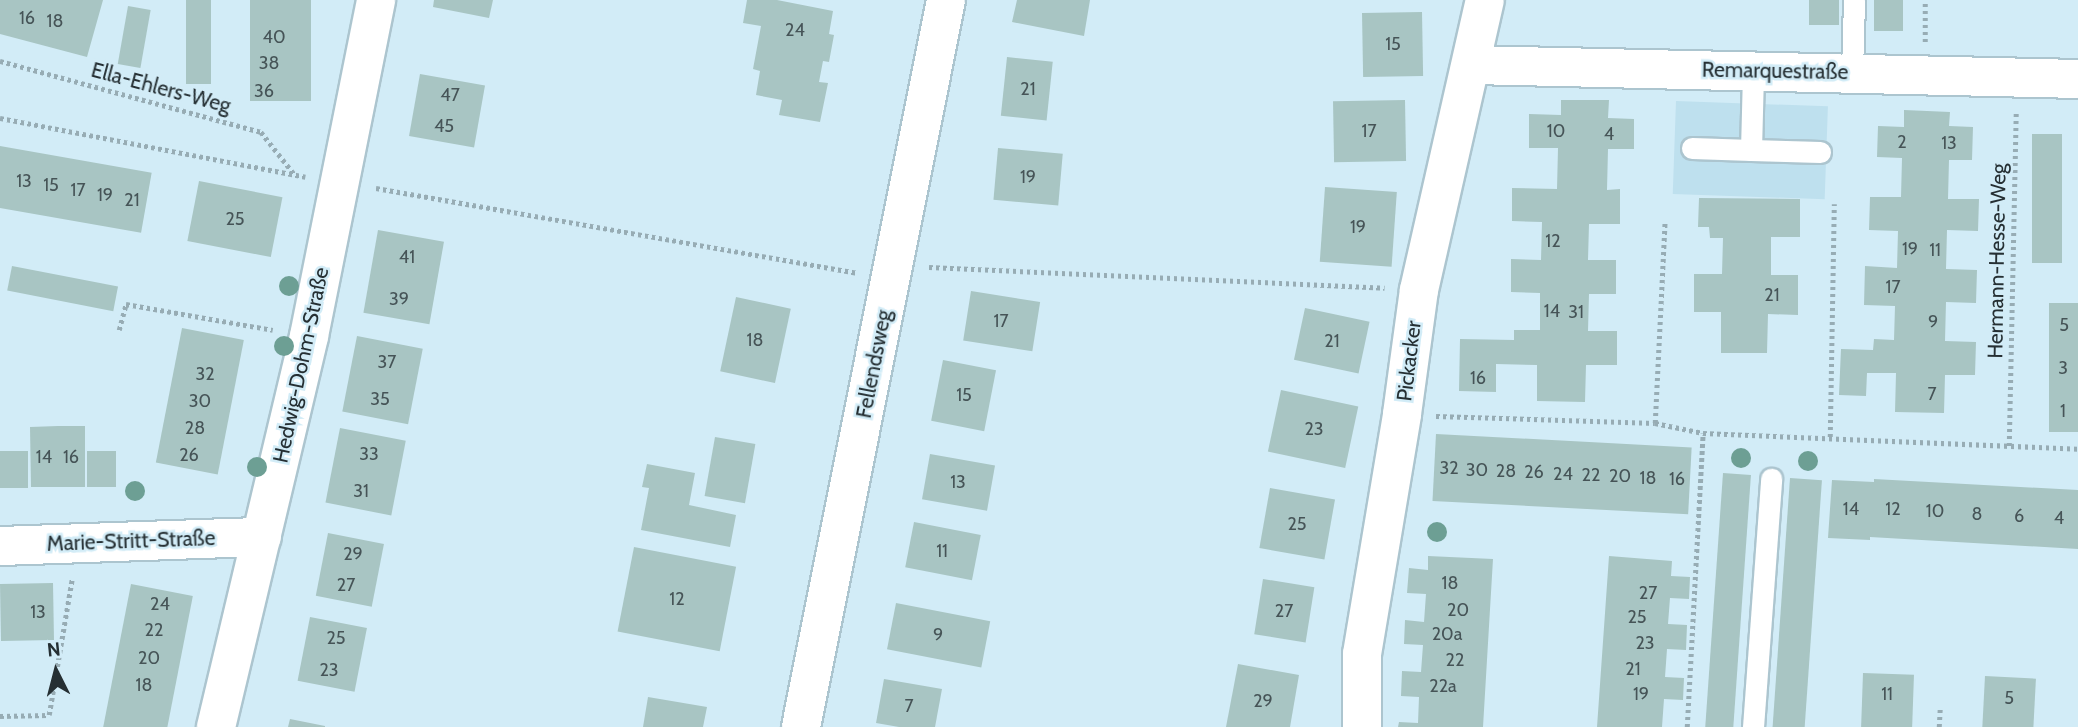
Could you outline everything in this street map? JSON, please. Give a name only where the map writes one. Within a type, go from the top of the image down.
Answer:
[{"type":"street","name":"Hedwig-Dohm-Straße","points":[[216,727],[309,336],[376,0]]},
{"type":"street","name":"Fellendsweg","points":[[800,727],[946,0]]},
{"type":"street","name":"Pickacker","points":[[1362,727],[1362,654],[1402,415],[1419,290],[1485,0]]},
{"type":"street","name":"Remarquestraße","points":[[1472,65],[2078,79]]},
{"type":"street","name":"Marie-Stritt-Straße","points":[[0,545],[262,537]]},
{"type":"lane","points":[[1852,72],[1854,0]]},
{"type":"lane","points":[[1751,150],[1753,71]]},
{"type":"lane","points":[[1692,148],[1820,152]]},
{"type":"lane","points":[[1753,727],[1771,479]]},
{"type":"path","name":"Ella-Ehlers-Weg","points":[[0,61],[261,132],[295,175]]},
{"type":"path","name":"Hermann-Hesse-Weg","points":[[2009,446],[2017,77]]},
{"type":"path","points":[[0,118],[295,175],[892,272],[1419,290]]},
{"type":"path","points":[[1830,437],[1834,204]]},
{"type":"path","points":[[1654,423],[1665,221]]},
{"type":"path","points":[[120,330],[126,304],[309,336]]},
{"type":"path","points":[[1402,415],[1654,423],[1703,433],[2078,449]]},
{"type":"path","points":[[1687,727],[1703,433]]},
{"type":"path","points":[[0,716],[50,715],[78,544]]},
{"type":"path","points":[[1939,727],[1940,705]]},
{"type":"shaded area","points":[[1676,101],[1828,106],[1825,199],[1673,194]]},
{"type":"building","points":[[0,0],[103,0],[87,57],[0,34]]},
{"type":"building","points":[[186,0],[211,0],[211,84],[186,84]]},
{"type":"building","points":[[250,0],[311,0],[311,101],[250,101]]},
{"type":"building","points":[[434,0],[493,0],[489,18],[433,7]]},
{"type":"building","points":[[747,0],[777,0],[833,11],[829,34],[834,35],[829,62],[823,61],[819,82],[828,83],[820,122],[779,115],[782,100],[756,95],[760,71],[753,69],[761,26],[743,23]]},
{"type":"building","points":[[1017,0],[1090,0],[1084,36],[1012,22]]},
{"type":"building","points":[[1809,0],[1839,0],[1839,25],[1809,25]]},
{"type":"building","points":[[1874,0],[1903,0],[1903,31],[1874,31]]},
{"type":"building","points":[[128,6],[151,10],[140,68],[118,64]]},
{"type":"building","points":[[1422,12],[1423,76],[1363,77],[1362,13]]},
{"type":"building","points":[[1007,57],[1053,62],[1047,120],[1001,116]]},
{"type":"building","points":[[420,74],[485,85],[474,148],[409,136]]},
{"type":"building","points":[[1405,100],[1406,161],[1334,162],[1333,101]]},
{"type":"building","points":[[1561,100],[1609,100],[1608,118],[1634,119],[1634,149],[1608,149],[1607,190],[1620,189],[1620,224],[1589,224],[1588,260],[1616,260],[1616,294],[1589,294],[1588,331],[1617,331],[1617,365],[1586,365],[1585,402],[1537,401],[1537,365],[1496,364],[1496,392],[1459,391],[1460,339],[1514,340],[1514,330],[1540,330],[1540,293],[1511,292],[1511,259],[1541,260],[1542,222],[1512,221],[1512,188],[1557,189],[1558,148],[1529,148],[1529,114],[1561,115]]},
{"type":"building","points":[[1904,110],[1950,112],[1949,126],[1973,127],[1972,160],[1949,160],[1948,199],[1979,199],[1978,231],[1947,230],[1946,269],[1977,270],[1976,303],[1946,302],[1945,341],[1976,342],[1975,375],[1945,375],[1944,413],[1895,412],[1896,373],[1867,373],[1866,396],[1839,395],[1841,349],[1873,350],[1874,339],[1894,340],[1895,306],[1864,305],[1865,266],[1897,268],[1898,231],[1869,230],[1870,197],[1901,197],[1902,158],[1877,157],[1878,126],[1904,127]]},
{"type":"building","points":[[2032,134],[2062,134],[2062,263],[2032,263]]},
{"type":"building","points":[[0,146],[152,173],[141,233],[0,208]]},
{"type":"building","points":[[998,148],[1063,154],[1058,205],[993,200]]},
{"type":"building","points":[[199,181],[282,197],[271,257],[187,241]]},
{"type":"building","points":[[1325,187],[1397,192],[1392,267],[1320,262]]},
{"type":"building","points":[[1699,198],[1800,199],[1800,237],[1771,237],[1771,275],[1798,275],[1798,315],[1768,314],[1767,353],[1721,353],[1721,312],[1694,312],[1694,274],[1722,274],[1723,238],[1710,238],[1709,227],[1698,227]]},
{"type":"building","points":[[378,230],[444,242],[429,324],[363,313]]},
{"type":"building","points":[[12,266],[118,287],[113,311],[7,291]]},
{"type":"building","points":[[971,291],[1040,302],[1032,351],[963,340]]},
{"type":"building","points":[[736,297],[791,309],[775,383],[720,371]]},
{"type":"building","points":[[2049,303],[2078,303],[2078,432],[2049,432]]},
{"type":"building","points":[[1305,308],[1370,322],[1359,374],[1294,360]]},
{"type":"building","points":[[182,328],[244,340],[218,475],[156,462]]},
{"type":"building","points":[[357,336],[423,349],[408,424],[342,412]]},
{"type":"building","points":[[943,360],[996,370],[984,431],[931,421]]},
{"type":"building","points":[[1281,390],[1358,406],[1345,468],[1268,452]]},
{"type":"building","points":[[85,426],[85,487],[31,487],[30,427]]},
{"type":"building","points":[[340,428],[406,441],[391,515],[325,503]]},
{"type":"building","points":[[1436,434],[1692,447],[1688,514],[1432,501]]},
{"type":"building","points":[[715,437],[755,444],[745,503],[705,496]]},
{"type":"building","points":[[0,451],[28,451],[28,488],[0,488]]},
{"type":"building","points":[[87,451],[116,451],[116,487],[87,487]]},
{"type":"building","points":[[930,454],[995,465],[987,511],[922,499]]},
{"type":"building","points":[[647,464],[695,473],[689,505],[736,515],[730,547],[641,530],[649,488],[642,487]]},
{"type":"building","points":[[1723,473],[1751,475],[1733,727],[1705,727]]},
{"type":"building","points":[[1790,478],[1822,480],[1805,727],[1773,727]]},
{"type":"building","points":[[1874,479],[2078,490],[2078,549],[1870,537],[1870,540],[1828,538],[1832,480],[1874,482]]},
{"type":"building","points":[[1270,488],[1335,499],[1324,560],[1259,548]]},
{"type":"building","points":[[914,522],[981,535],[972,580],[905,567]]},
{"type":"building","points":[[328,533],[384,544],[372,607],[316,596]]},
{"type":"building","points":[[634,547],[736,567],[720,651],[618,631]]},
{"type":"building","points":[[1428,556],[1493,559],[1483,727],[1398,727],[1399,722],[1418,723],[1419,697],[1401,696],[1402,671],[1421,672],[1423,645],[1404,644],[1405,620],[1424,622],[1426,594],[1407,593],[1409,568],[1428,570]]},
{"type":"building","points":[[1609,556],[1672,561],[1671,576],[1690,577],[1689,599],[1670,598],[1668,624],[1687,625],[1686,650],[1667,649],[1665,677],[1684,678],[1683,700],[1664,699],[1662,727],[1597,727]]},
{"type":"building","points":[[1263,579],[1314,587],[1306,642],[1254,634]]},
{"type":"building","points":[[53,583],[54,640],[1,641],[0,584]]},
{"type":"building","points":[[131,584],[193,596],[167,727],[103,727]]},
{"type":"building","points":[[896,603],[990,621],[981,667],[887,649]]},
{"type":"building","points":[[310,617],[367,628],[355,692],[298,681]]},
{"type":"building","points":[[1238,664],[1299,675],[1290,727],[1226,727]]},
{"type":"building","points":[[1863,673],[1914,675],[1912,727],[1861,727]]},
{"type":"building","points":[[1985,676],[2036,679],[2033,727],[1982,727]]},
{"type":"building","points":[[884,679],[942,689],[935,727],[899,727],[876,723]]},
{"type":"building","points":[[648,697],[707,707],[703,727],[643,727]]},
{"type":"building","points":[[290,719],[325,726],[325,727],[288,727]]}]
